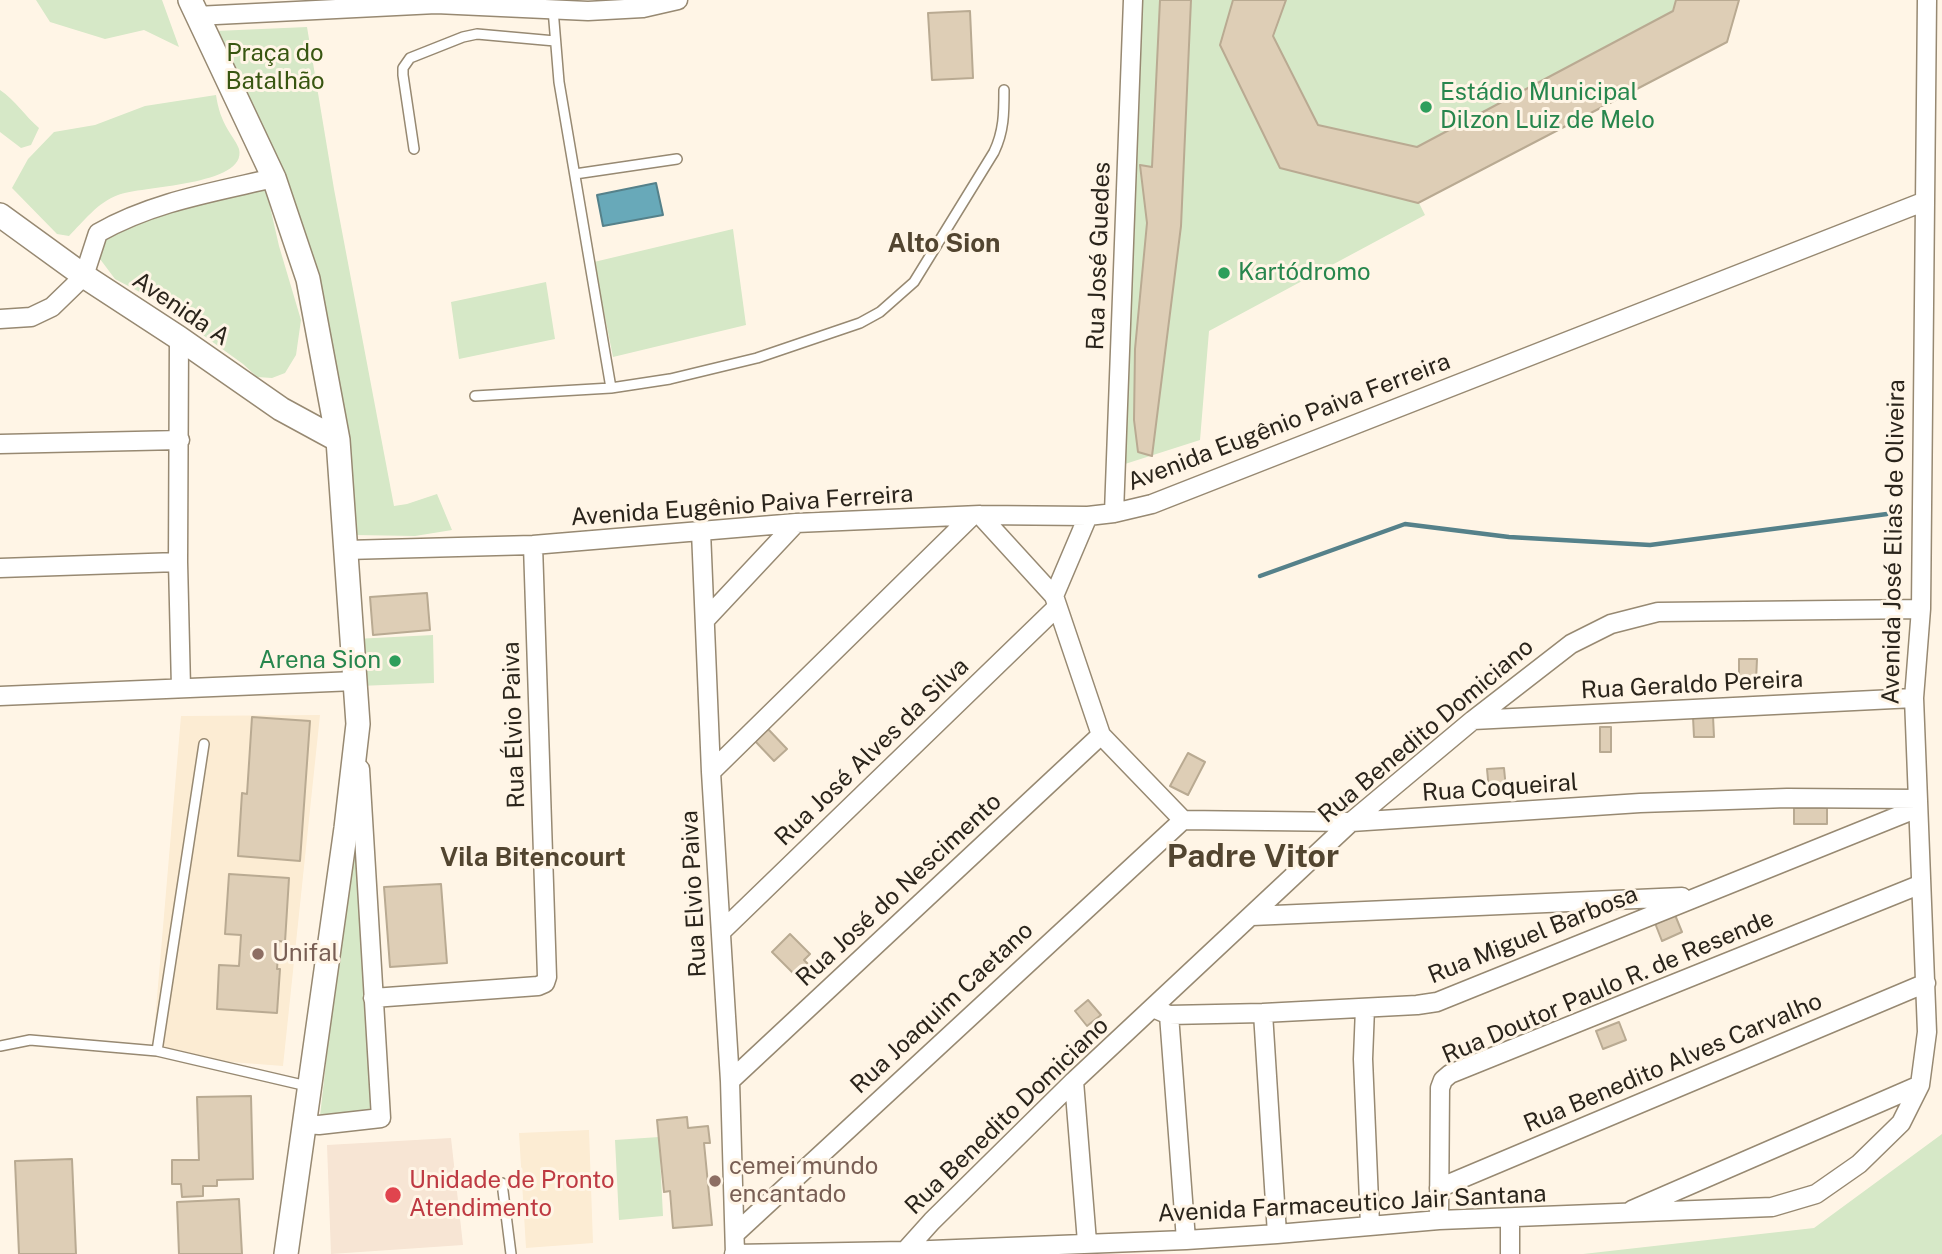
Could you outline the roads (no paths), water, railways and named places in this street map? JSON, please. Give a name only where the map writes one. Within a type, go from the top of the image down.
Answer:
[{"type":"street","points":[[303,1124],[319,1125],[381,1118],[338,440],[308,278],[274,178],[193,8],[435,2],[552,9],[587,5],[643,8],[677,0]]},
{"type":"street","name":"Rua José Guedes","points":[[1114,513],[1133,0]]},
{"type":"street","name":"Avenida José Elias de Oliveira","points":[[1920,1085],[1927,1032],[1919,885],[1914,698],[1921,609],[1927,0]]},
{"type":"street","points":[[0,319],[31,317],[43,313],[84,276],[98,233],[124,218],[162,204],[274,178]]},
{"type":"street","name":"Avenida Eugênio Paiva Ferreira","points":[[346,550],[533,545],[796,523],[976,516],[1088,516],[1114,513],[1152,504],[1923,202]]},
{"type":"street","name":"Avenida A","points":[[0,215],[84,276],[281,409],[338,440]]},
{"type":"street","points":[[179,338],[178,562],[181,688]]},
{"type":"street","points":[[0,444],[180,440]]},
{"type":"street","points":[[711,772],[976,516],[1055,602],[1101,735],[1182,820]]},
{"type":"street","points":[[1055,602],[1088,516]]},
{"type":"street","points":[[706,619],[796,523]]},
{"type":"street","name":"Rua Elvio Paiva","points":[[701,531],[711,772],[730,1081],[735,1254]]},
{"type":"street","name":"Rua Élvio Paiva","points":[[373,998],[538,986],[545,983],[547,977],[533,545]]},
{"type":"street","points":[[0,568],[178,562]]},
{"type":"street","name":"Rua José Alves da Silva","points":[[721,932],[1055,602]]},
{"type":"street","name":"Rua Benedito Domiciano","points":[[905,1252],[932,1221],[1074,1081],[1161,1011],[1252,916],[1351,822],[1473,720],[1571,644],[1611,624],[1672,612],[1921,609]]},
{"type":"street","points":[[0,696],[355,681]]},
{"type":"street","name":"Rua Geraldo Pereira","points":[[1473,720],[1914,698]]},
{"type":"street","points":[[286,1254],[346,828],[358,724]]},
{"type":"street","name":"Rua José do Nescimento","points":[[730,1081],[1101,735]]},
{"type":"street","name":"Rua Coqueiral","points":[[1182,820],[1351,822],[1640,803],[1787,797],[1918,804]]},
{"type":"street","name":"Rua Miguel Barbosa","points":[[1161,1011],[1263,1013],[1437,1002],[1918,804]]},
{"type":"street","name":"Rua Joaquim Caetano","points":[[736,1233],[1182,820]]},
{"type":"street","name":"Rua Doutor Paulo R. de Resende","points":[[1438,1220],[1440,1088],[1443,1080],[1450,1074],[1919,885]]},
{"type":"street","points":[[1252,916],[1695,897]]},
{"type":"street","name":"Rua Benedito Alves Carvalho","points":[[1439,1188],[1926,983]]},
{"type":"street","points":[[1365,1008],[1363,1059],[1370,1225]]},
{"type":"street","points":[[1161,1011],[1186,1240]]},
{"type":"street","points":[[1263,1013],[1277,1234]]},
{"type":"street","points":[[1074,1081],[1087,1242]]},
{"type":"street","points":[[1622,1214],[1920,1085]]},
{"type":"street","name":"Avenida Farmaceutico Jair Santana","points":[[735,1254],[905,1252],[1087,1242],[1186,1240],[1438,1220],[1772,1206],[1815,1194],[1859,1164],[1901,1123],[1920,1085]]},
{"type":"street","points":[[1510,1218],[1510,1254]]},
{"type":"lane","points":[[552,9],[559,82],[611,388]]},
{"type":"lane","points":[[414,149],[402,75],[410,58],[447,42],[477,34],[555,41]]},
{"type":"lane","points":[[475,396],[611,388],[670,379],[757,358],[860,323],[880,312],[914,282],[994,152],[1001,137],[1004,120],[1004,90]]},
{"type":"lane","points":[[575,174],[677,159]]},
{"type":"lane","points":[[157,1051],[204,744]]},
{"type":"lane","points":[[0,1046],[30,1040],[157,1051],[309,1086]]},
{"type":"lane","points":[[502,1182],[511,1254]]},
{"type":"water","points":[[656,183],[663,215],[603,226],[597,195]]},
{"type":"waterway","points":[[1260,576],[1405,524],[1509,537],[1650,545],[1887,514]]},
{"type":"place","name":"Estádio Municipal Dilzon Luiz de Melo","points":[[1426,107]]},
{"type":"place","name":"Kartódromo","points":[[1224,273]]},
{"type":"place","name":"Arena Sion","points":[[395,661]]},
{"type":"place","name":"Unifal","points":[[258,954]]},
{"type":"place","name":"cemei mundo encantado","points":[[715,1181]]},
{"type":"place","name":"Unidade de Pronto Atendimento","points":[[393,1195]]},
{"type":"district","name":"Alto Sion","points":[[944,244]]},
{"type":"district","name":"Padre Vitor","points":[[1253,857]]},
{"type":"district","name":"Vila Bitencourt","points":[[533,858]]},
{"type":"park label","name":"Praça do Batalhão","points":[[275,68]]}]
